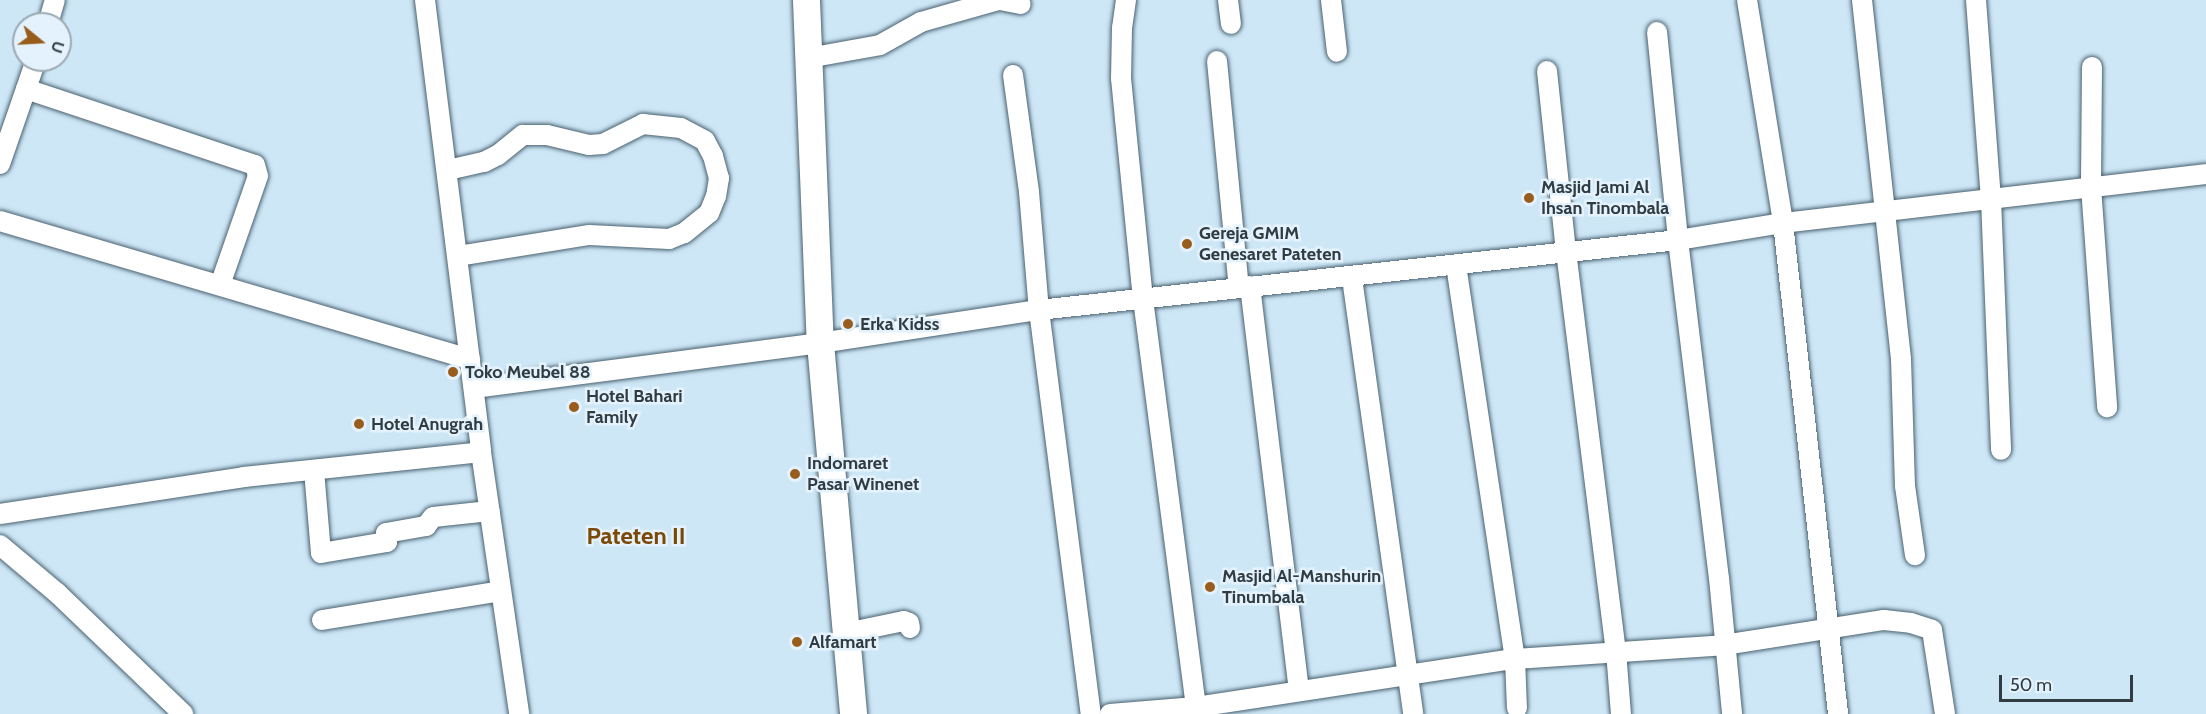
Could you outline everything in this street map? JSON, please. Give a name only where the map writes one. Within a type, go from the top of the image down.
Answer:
[{"type":"street","points":[[425,0],[448,170],[481,452],[519,714]]},
{"type":"street","points":[[806,0],[820,343],[853,714]]},
{"type":"street","points":[[808,58],[880,45],[921,22],[999,0],[1021,4]]},
{"type":"street","points":[[1126,0],[1122,28],[1121,78],[1143,299],[1196,707]]},
{"type":"street","points":[[1228,0],[1231,24]]},
{"type":"street","points":[[1331,0],[1337,52]]},
{"type":"street","points":[[1747,0],[1783,223],[1838,714]]},
{"type":"street","points":[[1862,0],[1901,359],[1905,496],[1915,555]]},
{"type":"street","points":[[1976,0],[1991,199],[2001,450]]},
{"type":"street","points":[[1657,32],[1678,240],[1719,578],[1732,714]]},
{"type":"street","points":[[1217,61],[1299,692]]},
{"type":"street","points":[[2092,67],[2091,187],[2107,407]]},
{"type":"street","points":[[1547,71],[1566,251],[1616,651],[1621,714]]},
{"type":"street","points":[[0,164],[32,72]]},
{"type":"street","points":[[1013,75],[1029,192],[1039,310],[1091,714]]},
{"type":"street","points":[[26,89],[255,165],[258,176],[220,285]]},
{"type":"street","points":[[448,170],[484,162],[498,155],[523,135],[547,135],[589,145],[603,144],[643,124],[681,128],[705,141],[713,156],[719,177],[716,196],[709,213],[684,233],[669,238],[656,240],[607,234],[589,235],[458,256]]},
{"type":"street","points":[[474,388],[820,343],[1039,310],[1245,287],[1352,278],[1566,251],[1678,240],[1783,223],[2206,174]]},
{"type":"street","points":[[0,221],[470,359]]},
{"type":"street","points":[[1456,265],[1515,659],[1516,708]]},
{"type":"street","points":[[1352,278],[1413,714]]},
{"type":"street","points":[[0,514],[314,470],[481,452]]},
{"type":"street","points":[[314,470],[321,553],[387,542],[386,533],[426,526],[433,517],[490,512]]},
{"type":"street","points":[[0,545],[57,593],[183,714]]},
{"type":"street","points":[[322,620],[501,591]]},
{"type":"street","points":[[1110,714],[1196,707],[1408,677],[1515,659],[1724,645],[1884,620],[1911,623],[1932,630],[1945,714]]},
{"type":"street","points":[[846,633],[904,621],[909,623],[910,628]]},
{"type":"place","name":"Masjid Jami Al Ihsan Tinombala","points":[[1529,198]]},
{"type":"place","name":"Gereja GMIM Genesaret Pateten","points":[[1187,244]]},
{"type":"place","name":"Erka Kidss","points":[[848,324]]},
{"type":"place","name":"Toko Meubel 88","points":[[453,372]]},
{"type":"place","name":"Hotel Bahari Family","points":[[574,407]]},
{"type":"place","name":"Hotel Anugrah","points":[[359,424]]},
{"type":"place","name":"Indomaret Pasar Winenet","points":[[795,474]]},
{"type":"place","name":"Masjid Al-Manshurin Tinumbala","points":[[1210,587]]},
{"type":"place","name":"Alfamart","points":[[797,642]]},
{"type":"district","name":"Pateten II","points":[[636,536]]}]
